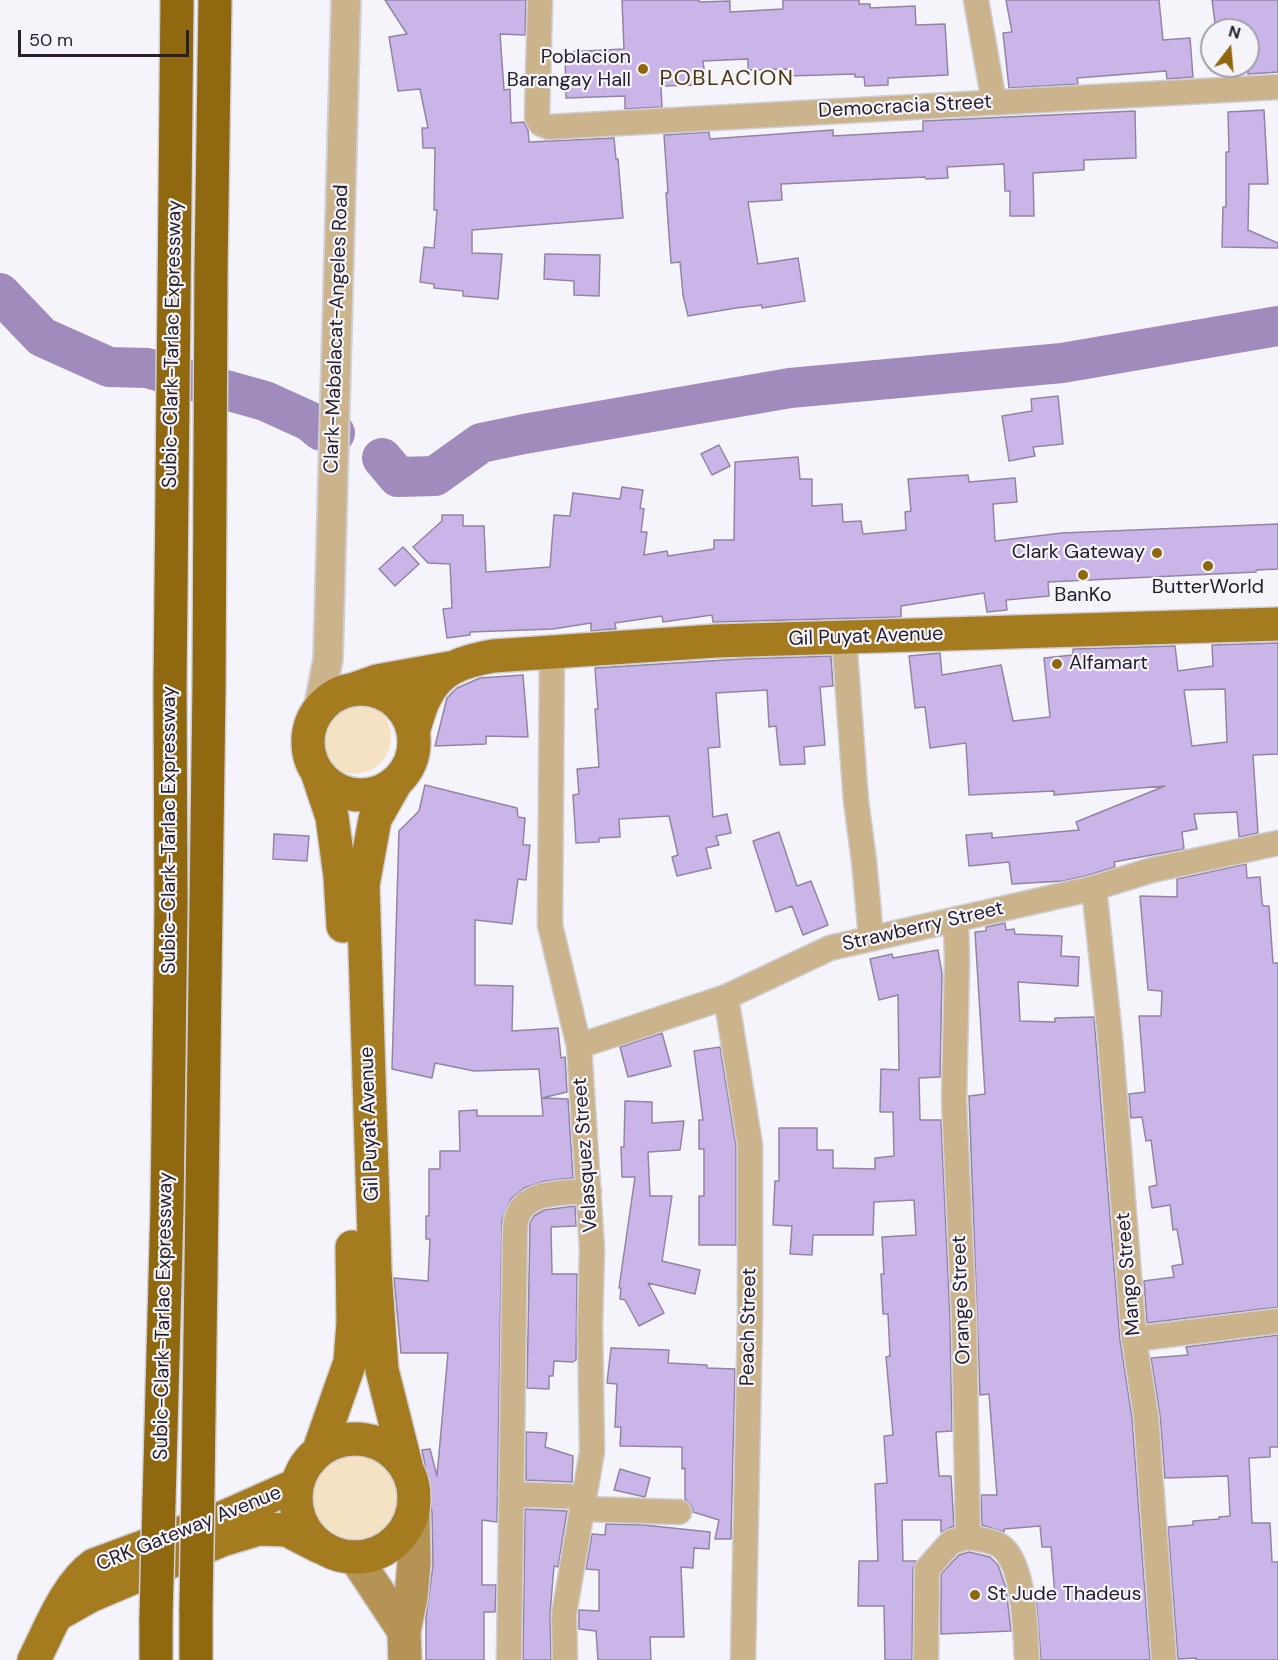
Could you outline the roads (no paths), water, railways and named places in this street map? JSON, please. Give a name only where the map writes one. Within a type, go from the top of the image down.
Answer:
[{"type":"highway","name":"Subic-Clark-Tarlac Expressway","points":[[156,1660],[167,1208],[171,906],[170,687],[177,0]]},
{"type":"highway","name":"Subic-Clark-Tarlac Expressway","points":[[196,1660],[209,688],[215,0]]},
{"type":"main road","name":"Gil Puyat Avenue","points":[[413,732],[425,696],[443,673],[477,659],[493,656],[716,641],[1278,624]]},
{"type":"main road","name":"Gil Puyat Avenue","points":[[351,690],[377,681],[455,667]]},
{"type":"main road","points":[[351,690],[378,692],[388,696],[404,712],[413,732],[413,754],[403,774],[396,782],[376,793],[354,795],[333,787],[317,772],[311,762],[307,740],[309,729],[318,710],[335,695],[351,690]]},
{"type":"main road","name":"Gil Puyat Avenue","points":[[317,772],[332,817],[340,876],[353,1323],[350,1362],[319,1450]]},
{"type":"main road","name":"Gil Puyat Avenue","points":[[396,782],[375,819],[363,885],[378,1326],[382,1370],[407,1469]]},
{"type":"main road","points":[[404,1646],[414,1563],[415,1497],[407,1469],[387,1448],[360,1438],[345,1439],[319,1450],[301,1471],[296,1485],[297,1514],[303,1527],[322,1548],[338,1555],[355,1557],[381,1551],[392,1545],[408,1525],[413,1512]]},
{"type":"main road","name":"CRK Gateway Avenue","points":[[58,1614],[70,1589],[82,1574],[94,1565],[224,1517],[296,1485]]},
{"type":"main road","name":"CRK Gateway Avenue","points":[[58,1614],[90,1596],[222,1540],[259,1529],[287,1530],[322,1548]]},
{"type":"main road","points":[[355,1557],[404,1646]]},
{"type":"main road","points":[[34,1660],[58,1614]]},
{"type":"street","name":"Clark-Mabalacat-Angeles Road","points":[[318,710],[327,650],[340,271],[346,0]]},
{"type":"street","name":"Democracia Street","points":[[540,0],[537,117],[541,124],[549,127],[1278,87]]},
{"type":"street","points":[[976,0],[994,102]]},
{"type":"street","points":[[844,638],[856,801],[871,937]]},
{"type":"street","name":"Clark-Mabalacat-Angeles Road","points":[[327,650],[351,690]]},
{"type":"street","name":"Velasquez Street","points":[[552,651],[550,925],[579,1046],[592,1249],[590,1326],[592,1452],[564,1614],[565,1660]]},
{"type":"street","name":"Strawberry Street","points":[[579,1046],[726,997],[830,948],[1094,888],[1152,870],[1278,843]]},
{"type":"street","name":"Mango Street","points":[[1094,888],[1110,1037],[1134,1339],[1146,1416],[1164,1660]]},
{"type":"street","name":"Orange Street","points":[[956,919],[954,1101],[964,1319],[968,1537]]},
{"type":"street","name":"Peach Street","points":[[726,997],[750,1145],[750,1317],[743,1660]]},
{"type":"street","points":[[509,1660],[516,1217],[531,1200],[552,1194],[588,1191]]},
{"type":"street","points":[[1134,1339],[1278,1321]]},
{"type":"street","points":[[511,1494],[680,1512]]},
{"type":"street","points":[[926,1660],[927,1569],[951,1542],[968,1537],[1002,1546],[1009,1555],[1018,1576],[1027,1660]]},
{"type":"waterway","points":[[0,293],[42,337],[109,367],[147,368],[265,401],[309,421],[321,431],[335,433]]},
{"type":"waterway","points":[[382,458],[398,477],[435,476],[481,443],[524,434],[790,388],[1062,363],[1278,326]]},
{"type":"place","name":"Poblacion Barangay Hall","points":[[643,69]]},
{"type":"place","name":"Clark Gateway","points":[[1157,553]]},
{"type":"place","name":"ButterWorld","points":[[1208,566]]},
{"type":"place","name":"BanKo","points":[[1083,575]]},
{"type":"place","name":"Alfamart","points":[[1057,664]]},
{"type":"place","name":"St Jude Thadeus","points":[[975,1595]]},
{"type":"district","name":"POBLACION","points":[[727,79]]}]
